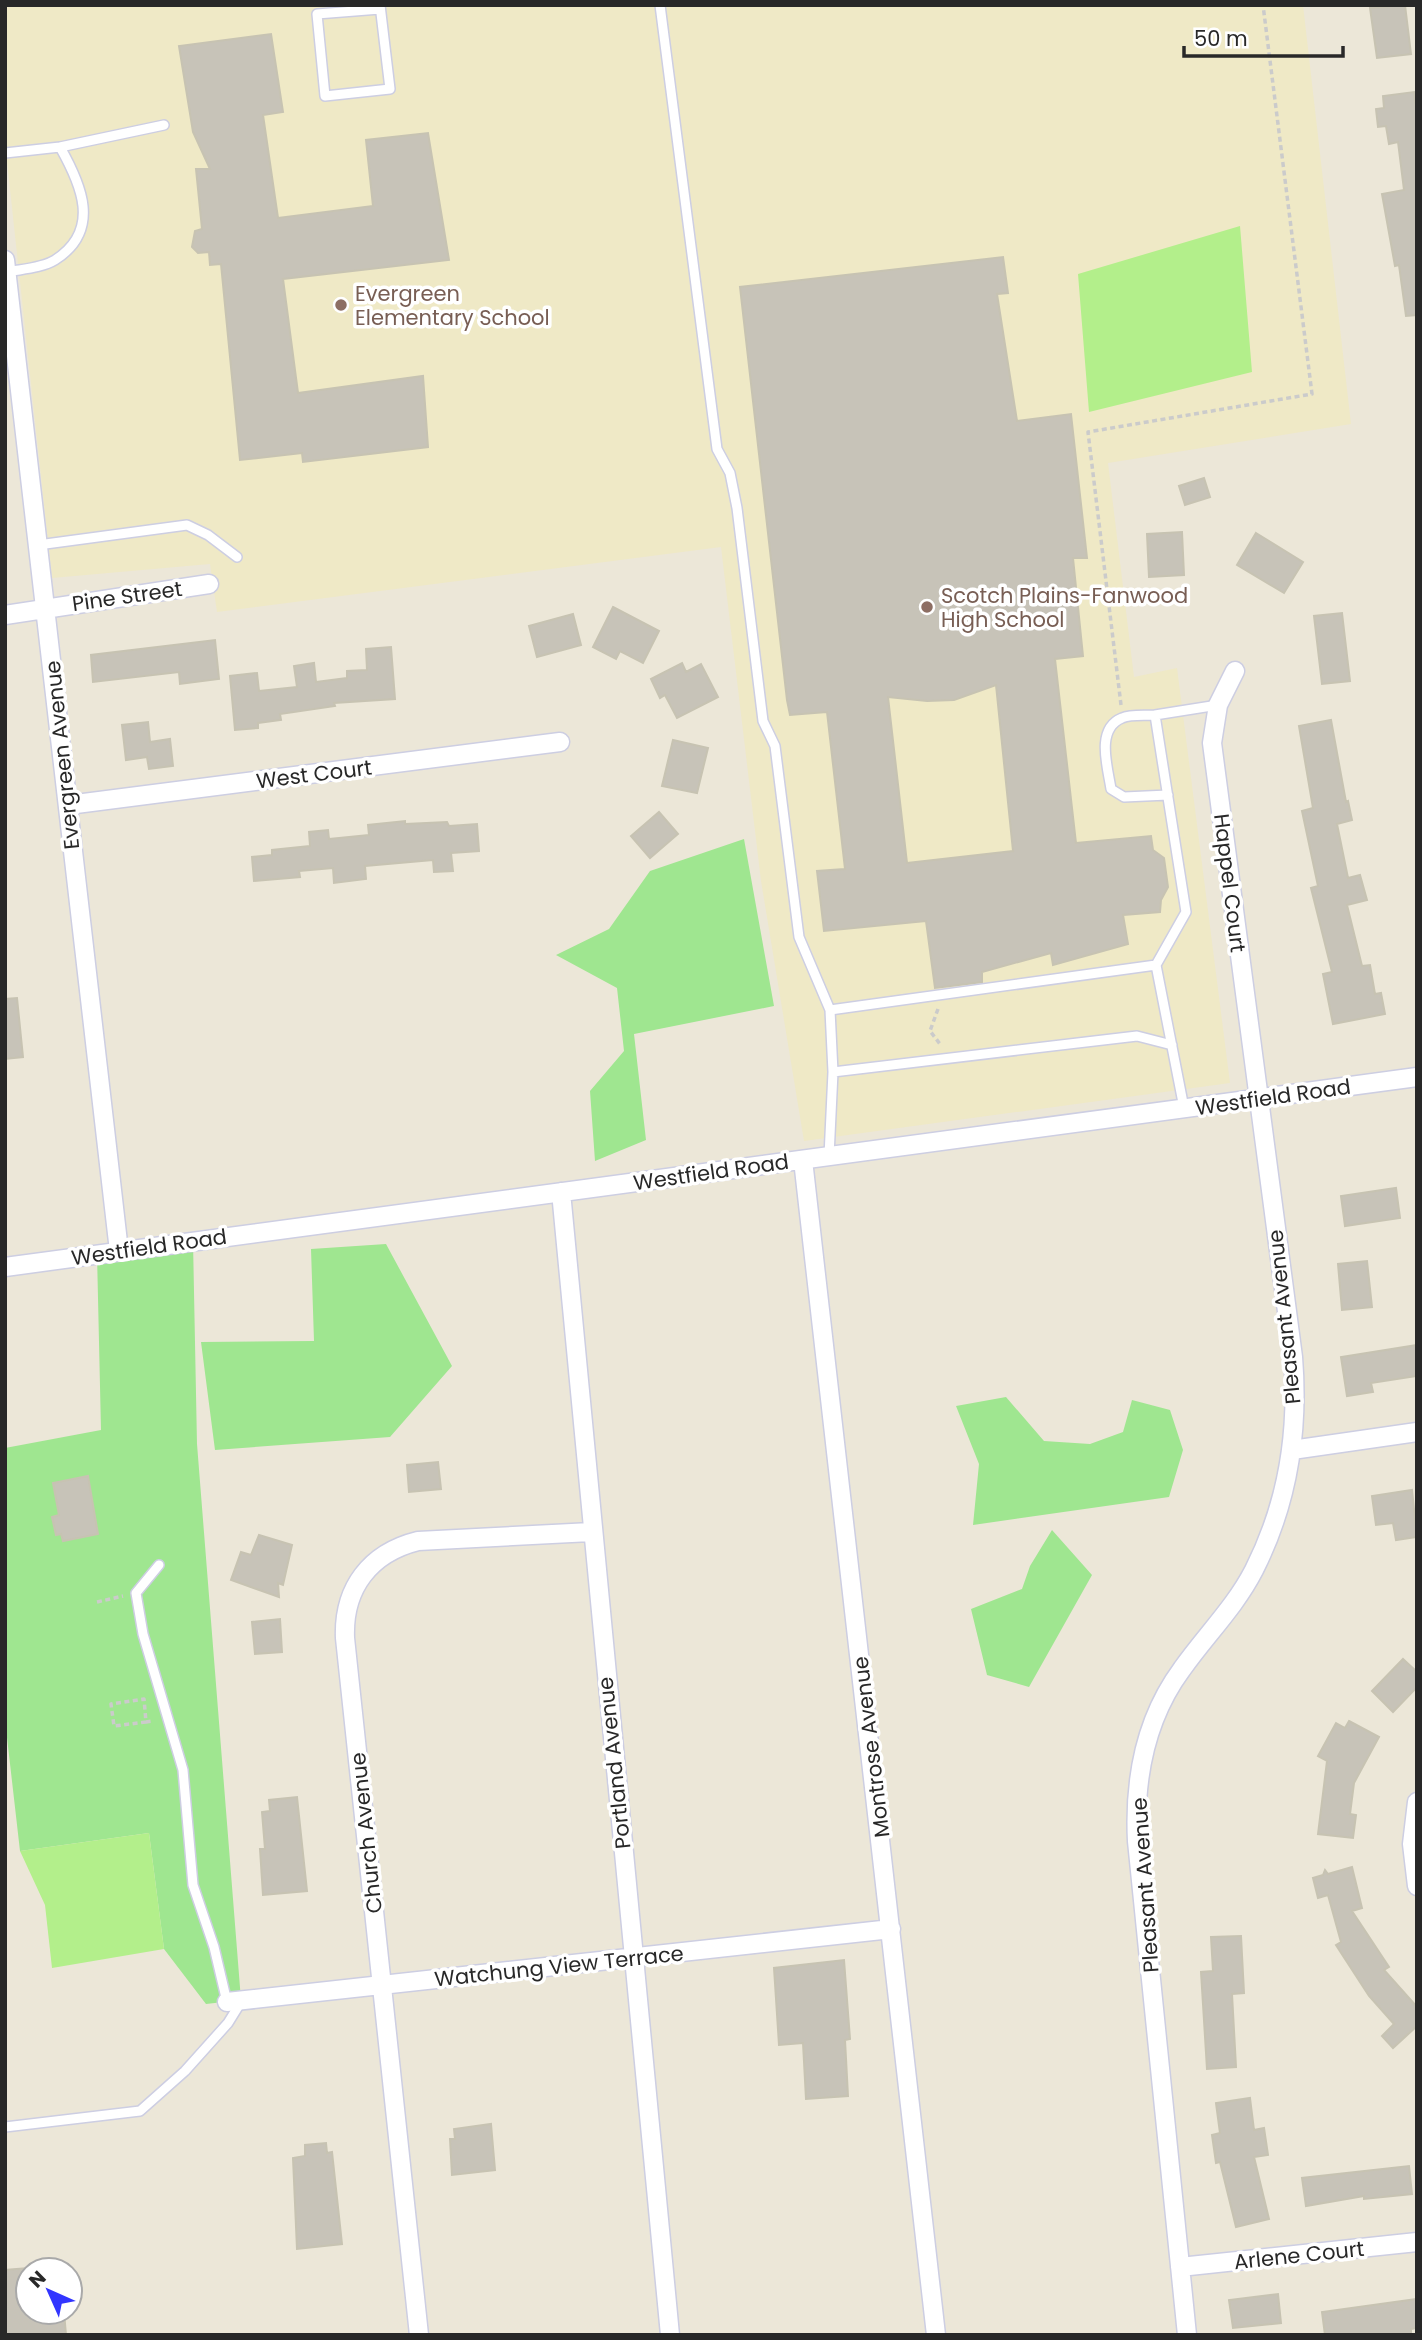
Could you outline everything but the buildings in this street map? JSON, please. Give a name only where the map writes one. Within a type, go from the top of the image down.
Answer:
[{"type":"street","name":"Evergreen Avenue","points":[[6,266],[119,1251]]},
{"type":"street","name":"Pine Street","points":[[5,615],[209,584]]},
{"type":"street","name":"Happel Court","points":[[1235,671],[1218,705],[1212,743],[1257,1099]]},
{"type":"street","name":"West Court","points":[[68,806],[561,742]]},
{"type":"street","name":"Westfield Road","points":[[5,1267],[1417,1077]]},
{"type":"street","name":"Pleasant Avenue","points":[[1187,2335],[1138,1841],[1137,1789],[1147,1738],[1168,1691],[1234,1604],[1264,1547],[1282,1499],[1292,1450],[1295,1422],[1293,1357],[1257,1099]]},
{"type":"street","name":"Montrose Avenue","points":[[803,1160],[936,2335]]},
{"type":"street","name":"Portland Avenue","points":[[561,1192],[591,1532],[670,2335]]},
{"type":"street","points":[[1292,1450],[1417,1432]]},
{"type":"street","name":"Church Avenue","points":[[419,2335],[345,1638],[346,1611],[355,1586],[377,1559],[401,1545],[418,1541],[591,1532]]},
{"type":"street","points":[[1417,1802],[1412,1844],[1417,1886]]},
{"type":"street","name":"Watchung View Terrace","points":[[234,2001],[891,1929]]},
{"type":"street","name":"Arlene Court","points":[[1180,2267],[1417,2242]]},
{"type":"lane","points":[[660,5],[717,449],[730,473],[737,508],[763,720],[775,746],[799,937],[830,1010],[833,1072],[829,1156]]},
{"type":"lane","points":[[380,7],[390,89],[325,96],[317,14],[380,7]]},
{"type":"lane","points":[[5,153],[60,147],[164,125]]},
{"type":"lane","points":[[6,266],[54,260],[67,249],[83,220],[84,203],[79,180],[60,147]]},
{"type":"lane","points":[[38,545],[187,525],[208,535],[237,557]]},
{"type":"lane","points":[[1167,795],[1124,797],[1111,789],[1105,751],[1107,732],[1122,718],[1218,705]]},
{"type":"lane","points":[[1155,715],[1186,912],[1156,965],[1184,1108]]},
{"type":"lane","points":[[830,1010],[1156,965]]},
{"type":"lane","points":[[833,1072],[1137,1036],[1172,1045]]},
{"type":"lane","points":[[5,2127],[140,2111],[185,2071],[228,2023],[234,2001],[193,1885],[183,1770],[143,1634],[136,1593],[159,1565]]},
{"type":"path","points":[[1122,718],[1088,432],[1312,394],[1263,5]]},
{"type":"path","points":[[934,996],[939,1012],[930,1031],[949,1057]]},
{"type":"path","points":[[97,1602],[136,1593]]},
{"type":"path","points":[[146,1722],[145,1699],[111,1704],[114,1726],[146,1722],[169,1719]]},
{"type":"shaded area","name":"Scotch Plains-Fanwood High School","points":[[5,5],[1303,5],[1351,424],[1108,463],[1134,677],[1177,668],[1230,1083],[804,1141],[761,881],[721,547],[217,612],[210,564],[52,578],[5,143]]},
{"type":"green space","points":[[1240,226],[1252,372],[1089,412],[1078,274]]},
{"type":"green space","points":[[744,839],[774,1006],[634,1034],[646,1140],[595,1161],[590,1091],[624,1051],[617,988],[556,955],[609,929],[650,871]]},
{"type":"green space","points":[[193,1241],[197,1444],[241,2000],[206,2004],[164,1949],[149,1833],[20,1851],[5,1720],[5,1448],[101,1430],[97,1254]]},
{"type":"green space","points":[[386,1244],[452,1366],[390,1437],[215,1450],[201,1342],[314,1341],[311,1249]]},
{"type":"green space","points":[[1006,1397],[1044,1441],[1090,1444],[1123,1432],[1132,1400],[1170,1410],[1183,1450],[1169,1497],[973,1525],[979,1464],[956,1406]]},
{"type":"green space","points":[[1052,1530],[1092,1575],[1029,1687],[987,1675],[971,1609],[1022,1589],[1030,1566]]},
{"type":"green space","points":[[149,1833],[164,1949],[52,1968],[45,1905],[20,1851]]},
{"type":"place","name":"Evergreen Elementary School","points":[[341,305]]},
{"type":"place","name":"Scotch Plains-Fanwood High School","points":[[927,607]]}]
